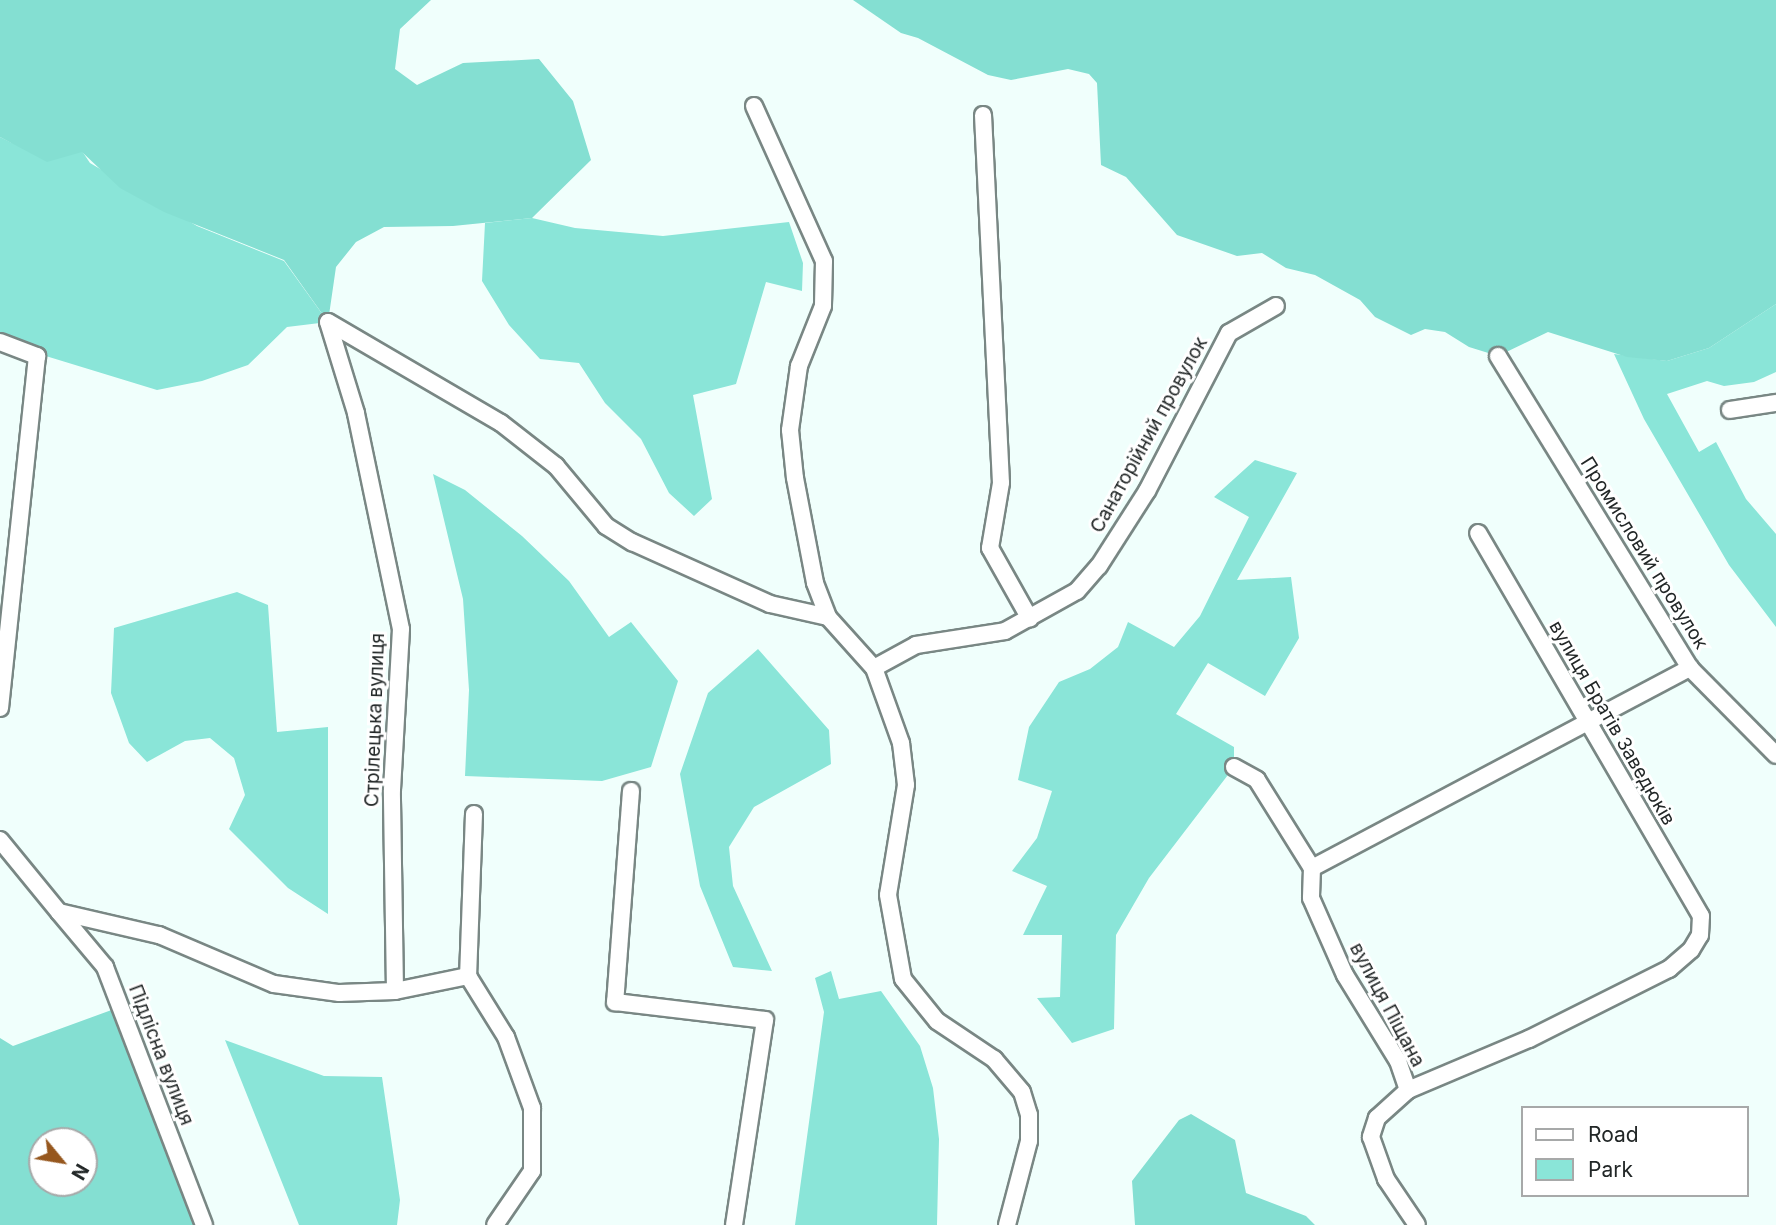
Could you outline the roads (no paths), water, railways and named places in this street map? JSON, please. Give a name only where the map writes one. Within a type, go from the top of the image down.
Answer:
[{"type":"street","points":[[754,106],[824,261],[823,306],[799,366],[790,430],[815,583],[828,617],[874,668],[901,743],[906,785],[888,895],[903,979],[937,1021],[1007,1072],[1022,1092],[1029,1115],[1029,1141],[1007,1225]]},
{"type":"street","points":[[983,115],[1001,483],[990,548],[1030,620]]},
{"type":"street","name":"Санаторійний провулок","points":[[874,668],[916,645],[1005,631],[1030,620],[1077,591],[1099,566],[1147,491],[1229,333],[1276,306]]},
{"type":"street","name":"Стрілецька вулиця","points":[[395,991],[392,790],[401,629],[356,413],[328,322],[501,423],[556,466],[606,526],[632,542],[770,604],[828,617]]},
{"type":"street","points":[[0,342],[37,356],[0,708]]},
{"type":"street","name":"Промисловий провулок","points":[[1498,356],[1690,668],[1776,755]]},
{"type":"street","points":[[1730,410],[1776,403]]},
{"type":"street","name":"вулиця Братів Заведюків","points":[[1408,1090],[1529,1039],[1669,969],[1691,950],[1700,935],[1701,916],[1478,533]]},
{"type":"street","points":[[1234,767],[1257,780],[1312,868],[1690,668]]},
{"type":"street","points":[[631,791],[615,1002],[765,1020],[734,1225]]},
{"type":"street","points":[[474,814],[468,976],[506,1037],[532,1108],[532,1171],[495,1225]]},
{"type":"street","name":"Підлісна вулиця","points":[[0,840],[105,967],[204,1225]]},
{"type":"street","name":"вулиця Піщана","points":[[1312,868],[1311,898],[1345,975],[1398,1061],[1408,1090],[1377,1118],[1371,1137],[1386,1179],[1417,1225]]},
{"type":"street","points":[[59,912],[159,935],[274,984],[338,993],[395,991],[468,976]]}]
